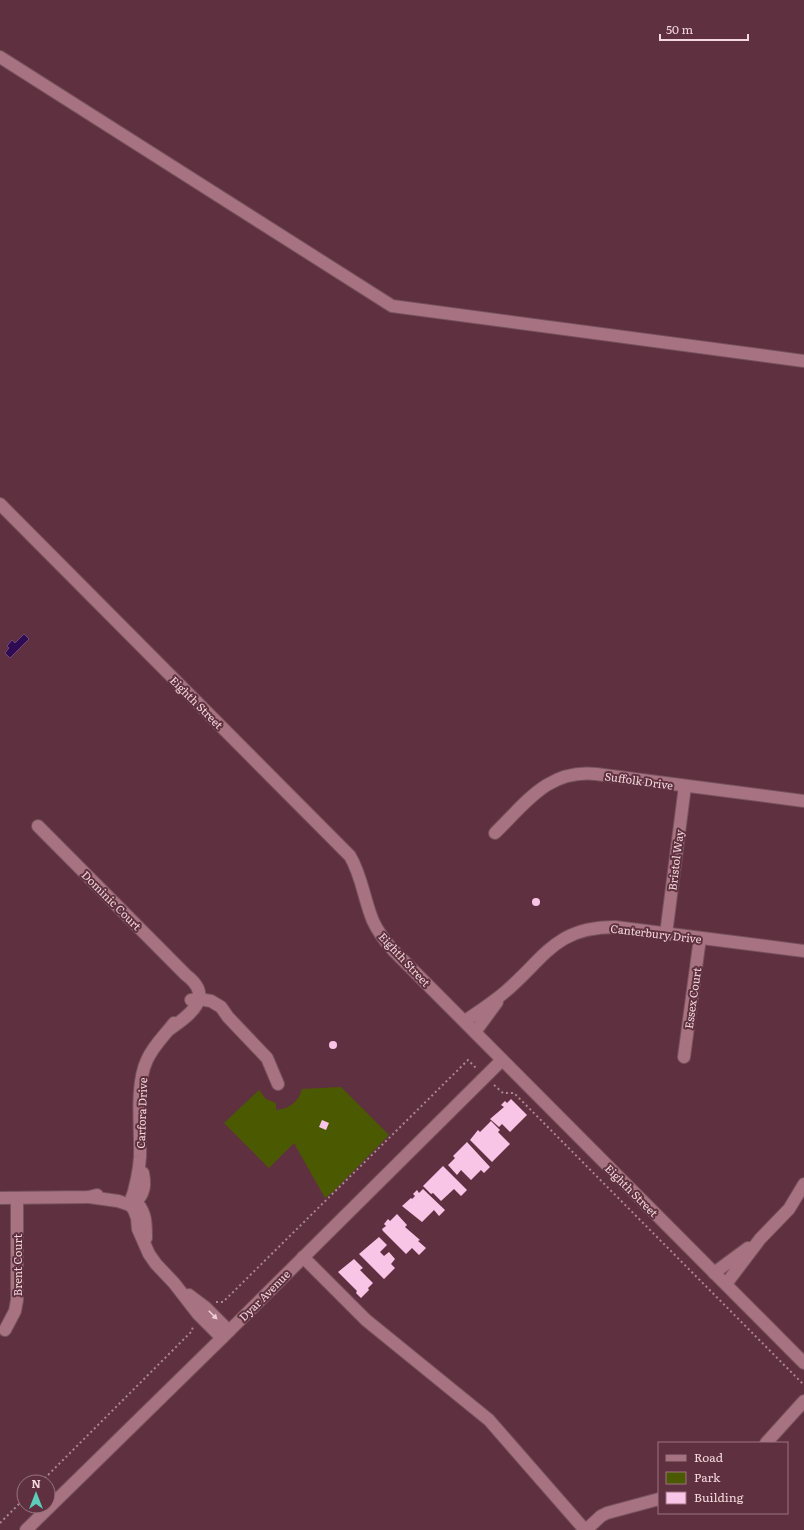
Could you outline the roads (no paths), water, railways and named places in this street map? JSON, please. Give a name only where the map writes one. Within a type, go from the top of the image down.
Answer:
[{"type":"street","points":[[0,57],[392,306],[804,361]]},
{"type":"street","name":"Eighth Street","points":[[0,504],[341,846],[356,867],[373,920],[384,939],[502,1060],[804,1363]]},
{"type":"street","name":"Suffolk Drive","points":[[496,833],[537,792],[560,777],[574,774],[584,773],[804,801]]},
{"type":"street","name":"Bristol Way","points":[[666,934],[685,786]]},
{"type":"street","name":"Dominic Court","points":[[38,826],[186,975],[196,1001]]},
{"type":"street","name":"Canterbury Drive","points":[[465,1021],[505,992],[555,944],[567,936],[591,928],[615,927],[804,951]]},
{"type":"street","name":"Essex Court","points":[[684,1057],[700,938]]},
{"type":"street","name":"Canterbury Drive","points":[[475,1032],[505,992]]},
{"type":"street","points":[[196,1001],[228,1017],[267,1058],[278,1084]]},
{"type":"street","name":"Carfora Drive","points":[[133,1201],[140,1158],[140,1086],[142,1072],[146,1060],[153,1050],[196,1001]]},
{"type":"street","name":"Dyar Avenue","points":[[26,1530],[502,1060]]},
{"type":"street","points":[[726,1284],[760,1239],[789,1209],[804,1184]]},
{"type":"street","points":[[0,1198],[89,1197],[118,1201],[133,1201],[138,1229],[156,1264],[225,1334]]},
{"type":"street","name":"Brent Court","points":[[5,1330],[15,1310],[17,1300],[17,1198]]},
{"type":"street","points":[[714,1273],[760,1239]]},
{"type":"street","points":[[303,1257],[366,1320],[489,1420],[585,1530],[601,1516],[607,1513],[658,1499]]},
{"type":"street","points":[[767,1442],[804,1401]]},
{"type":"street","points":[[771,1442],[804,1412]]}]
